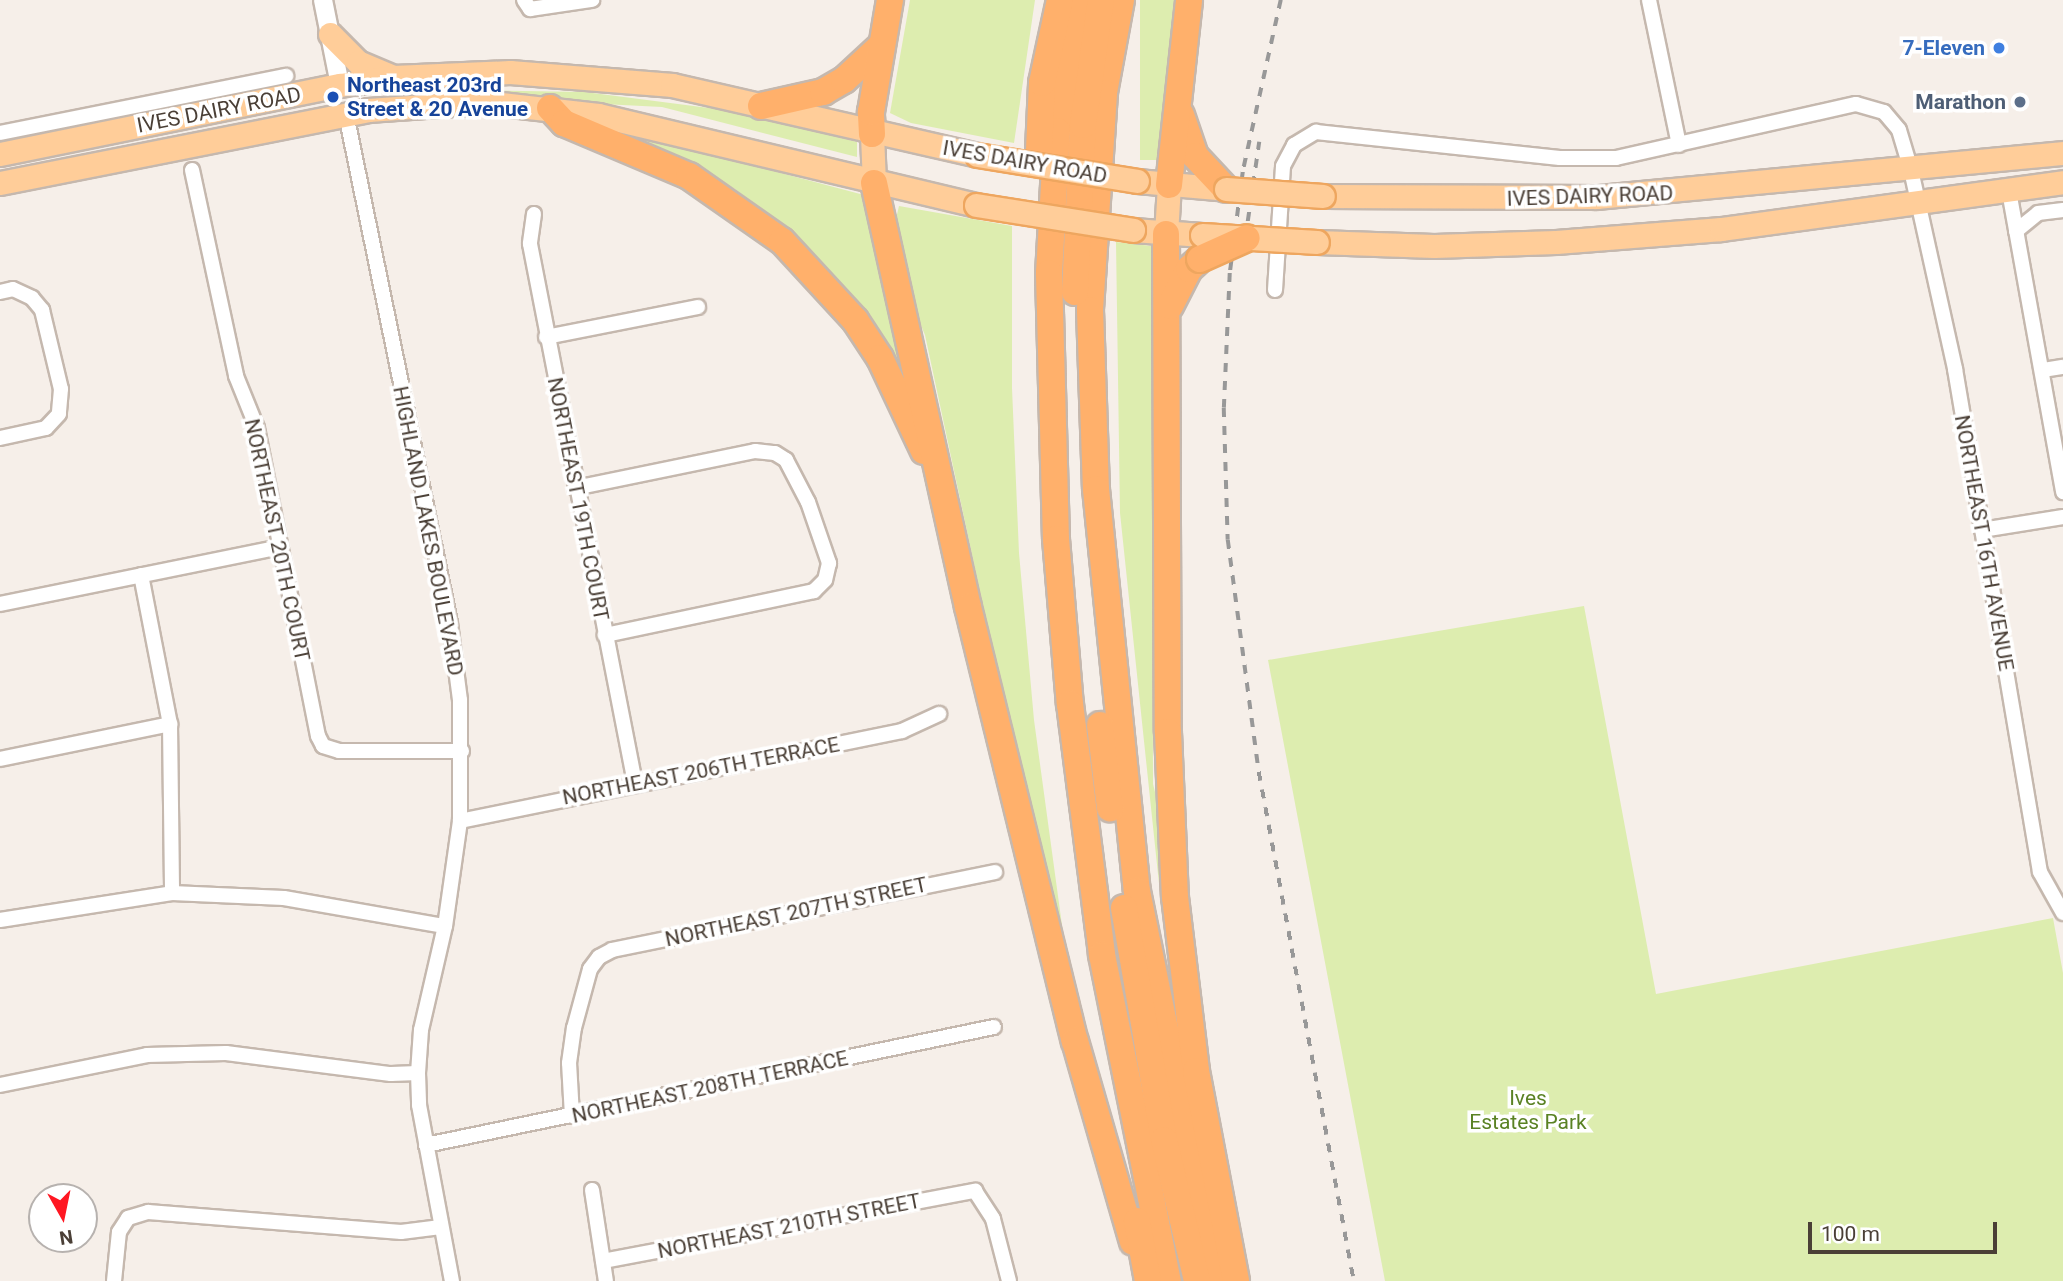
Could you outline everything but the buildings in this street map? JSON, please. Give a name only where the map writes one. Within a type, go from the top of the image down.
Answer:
[{"type":"highway","points":[[872,134],[881,46],[890,0]]},
{"type":"highway","points":[[1060,0],[1042,83],[1034,278],[1035,431],[1071,846],[1147,1281]]},
{"type":"highway","points":[[1077,0],[1057,131],[1049,273],[1056,539],[1070,704],[1102,955],[1168,1281]]},
{"type":"highway","points":[[1101,0],[1083,125],[1075,240],[1082,516],[1104,767],[1133,972],[1164,1140],[1197,1281]]},
{"type":"highway","points":[[1121,0],[1104,93],[1090,310],[1096,489],[1137,891],[1216,1281]]},
{"type":"highway","points":[[1169,184],[1180,106],[1189,0]]},
{"type":"highway","points":[[761,106],[823,92],[844,80],[881,46]]},
{"type":"highway","points":[[1180,106],[1186,135],[1218,189]]},
{"type":"highway","points":[[550,108],[564,123],[666,164],[718,193],[810,268],[880,358],[939,485]]},
{"type":"highway","points":[[874,183],[926,405],[939,485],[1075,1041],[1147,1281]]},
{"type":"highway","points":[[1166,234],[1170,306],[1168,732],[1175,897],[1195,1072],[1236,1281]]},
{"type":"highway","points":[[1170,306],[1201,247],[1247,238]]},
{"type":"main road","points":[[330,34],[359,62],[393,77]]},
{"type":"main road","name":"IVES DAIRY ROAD","points":[[0,154],[340,85],[393,77],[510,72],[609,77],[672,85],[872,134],[977,155],[1137,181],[1323,196],[1597,197],[1911,170],[2063,153]]},
{"type":"main road","points":[[340,85],[346,114]]},
{"type":"main road","name":"IVES DAIRY ROAD","points":[[0,183],[346,114],[460,102],[550,108],[598,115],[874,183],[976,205],[1166,234],[1201,247]]},
{"type":"main road","points":[[872,134],[874,183]]},
{"type":"main road","name":"IVES DAIRY ROAD","points":[[1247,238],[1434,246],[1556,242],[1721,229],[2063,182]]},
{"type":"main road","points":[[1166,234],[1169,184]]},
{"type":"street","points":[[323,0],[340,85]]},
{"type":"street","points":[[524,0],[530,9],[592,0]]},
{"type":"street","points":[[1649,0],[1679,145]]},
{"type":"street","points":[[0,133],[286,76]]},
{"type":"street","name":"NORTHEAST 16TH AVENUE","points":[[1275,290],[1282,189],[1288,154],[1303,137],[1316,132],[1560,158],[1616,158],[1856,104],[1884,112],[1899,130],[1911,170],[1955,369],[2040,872],[2063,913]]},
{"type":"street","name":"HIGHLAND LAKES BOULEVARD","points":[[346,114],[450,623],[462,751],[460,821],[445,926],[421,1030],[418,1073],[426,1146],[452,1281]]},
{"type":"street","name":"NORTHEAST 20TH COURT","points":[[192,170],[236,376],[257,428],[279,547],[323,746],[339,751],[462,751]]},
{"type":"street","points":[[2009,191],[2063,492]]},
{"type":"street","points":[[2016,231],[2038,213],[2063,210]]},
{"type":"street","name":"NORTHEAST 19TH COURT","points":[[534,214],[530,244],[546,337],[635,783]]},
{"type":"street","points":[[0,438],[46,428],[59,414],[61,389],[42,310],[32,298],[6,290]]},
{"type":"street","points":[[546,337],[698,307]]},
{"type":"street","points":[[2043,370],[2063,367]]},
{"type":"street","points":[[575,488],[755,450],[775,453],[786,460],[808,502],[829,563],[825,580],[814,591],[606,635]]},
{"type":"street","points":[[1982,530],[2063,517]]},
{"type":"street","points":[[0,604],[279,547]]},
{"type":"street","points":[[141,575],[170,724],[172,893]]},
{"type":"street","name":"NORTHEAST 206TH TERRACE","points":[[460,821],[635,783],[902,731],[939,714]]},
{"type":"street","points":[[0,759],[170,724]]},
{"type":"street","name":"NORTHEAST 207TH STREET","points":[[572,1116],[569,1063],[574,1028],[590,969],[599,957],[626,947],[995,872]]},
{"type":"street","points":[[0,920],[172,893],[284,898],[445,926]]},
{"type":"street","name":"NORTHEAST 208TH TERRACE","points":[[426,1146],[994,1027]]},
{"type":"street","points":[[0,1085],[148,1055],[200,1053],[418,1073]]},
{"type":"street","points":[[592,1190],[606,1281]]},
{"type":"street","name":"NORTHEAST 210TH STREET","points":[[603,1261],[975,1191],[993,1219],[1009,1281]]},
{"type":"street","points":[[114,1281],[119,1232],[128,1218],[148,1212],[401,1232],[441,1227]]},
{"type":"green space","points":[[910,0],[1035,0],[1014,143],[911,123],[890,113]]},
{"type":"green space","points":[[1140,0],[1177,0],[1177,160],[1140,160]]},
{"type":"green space","points":[[471,90],[585,92],[740,112],[857,142],[857,157],[662,107],[406,94]]},
{"type":"green space","points":[[644,137],[864,195],[912,396],[776,223],[735,189],[643,141]]},
{"type":"green space","points":[[899,206],[1012,226],[1012,388],[1019,553],[1034,720],[1064,940],[1011,737],[925,335],[914,309],[895,223]]},
{"type":"green space","points":[[1116,242],[1152,246],[1153,784],[1161,816],[1166,912],[1162,912],[1120,513]]},
{"type":"green space","name":"Ives Estates Park","points":[[1584,606],[1656,994],[2053,918],[2063,973],[2063,1281],[1385,1281],[1268,660]]},
{"type":"railway","points":[[1281,0],[1243,172],[1230,273],[1224,408],[1228,540],[1259,772],[1354,1281]]},
{"type":"railway","points":[[1245,239],[1259,142]]},
{"type":"place","name":"7-Eleven","points":[[1999,48]]},
{"type":"place","name":"Northeast 203rd Street & 20 Avenue","points":[[333,97]]},
{"type":"place","name":"Marathon","points":[[2020,102]]}]
